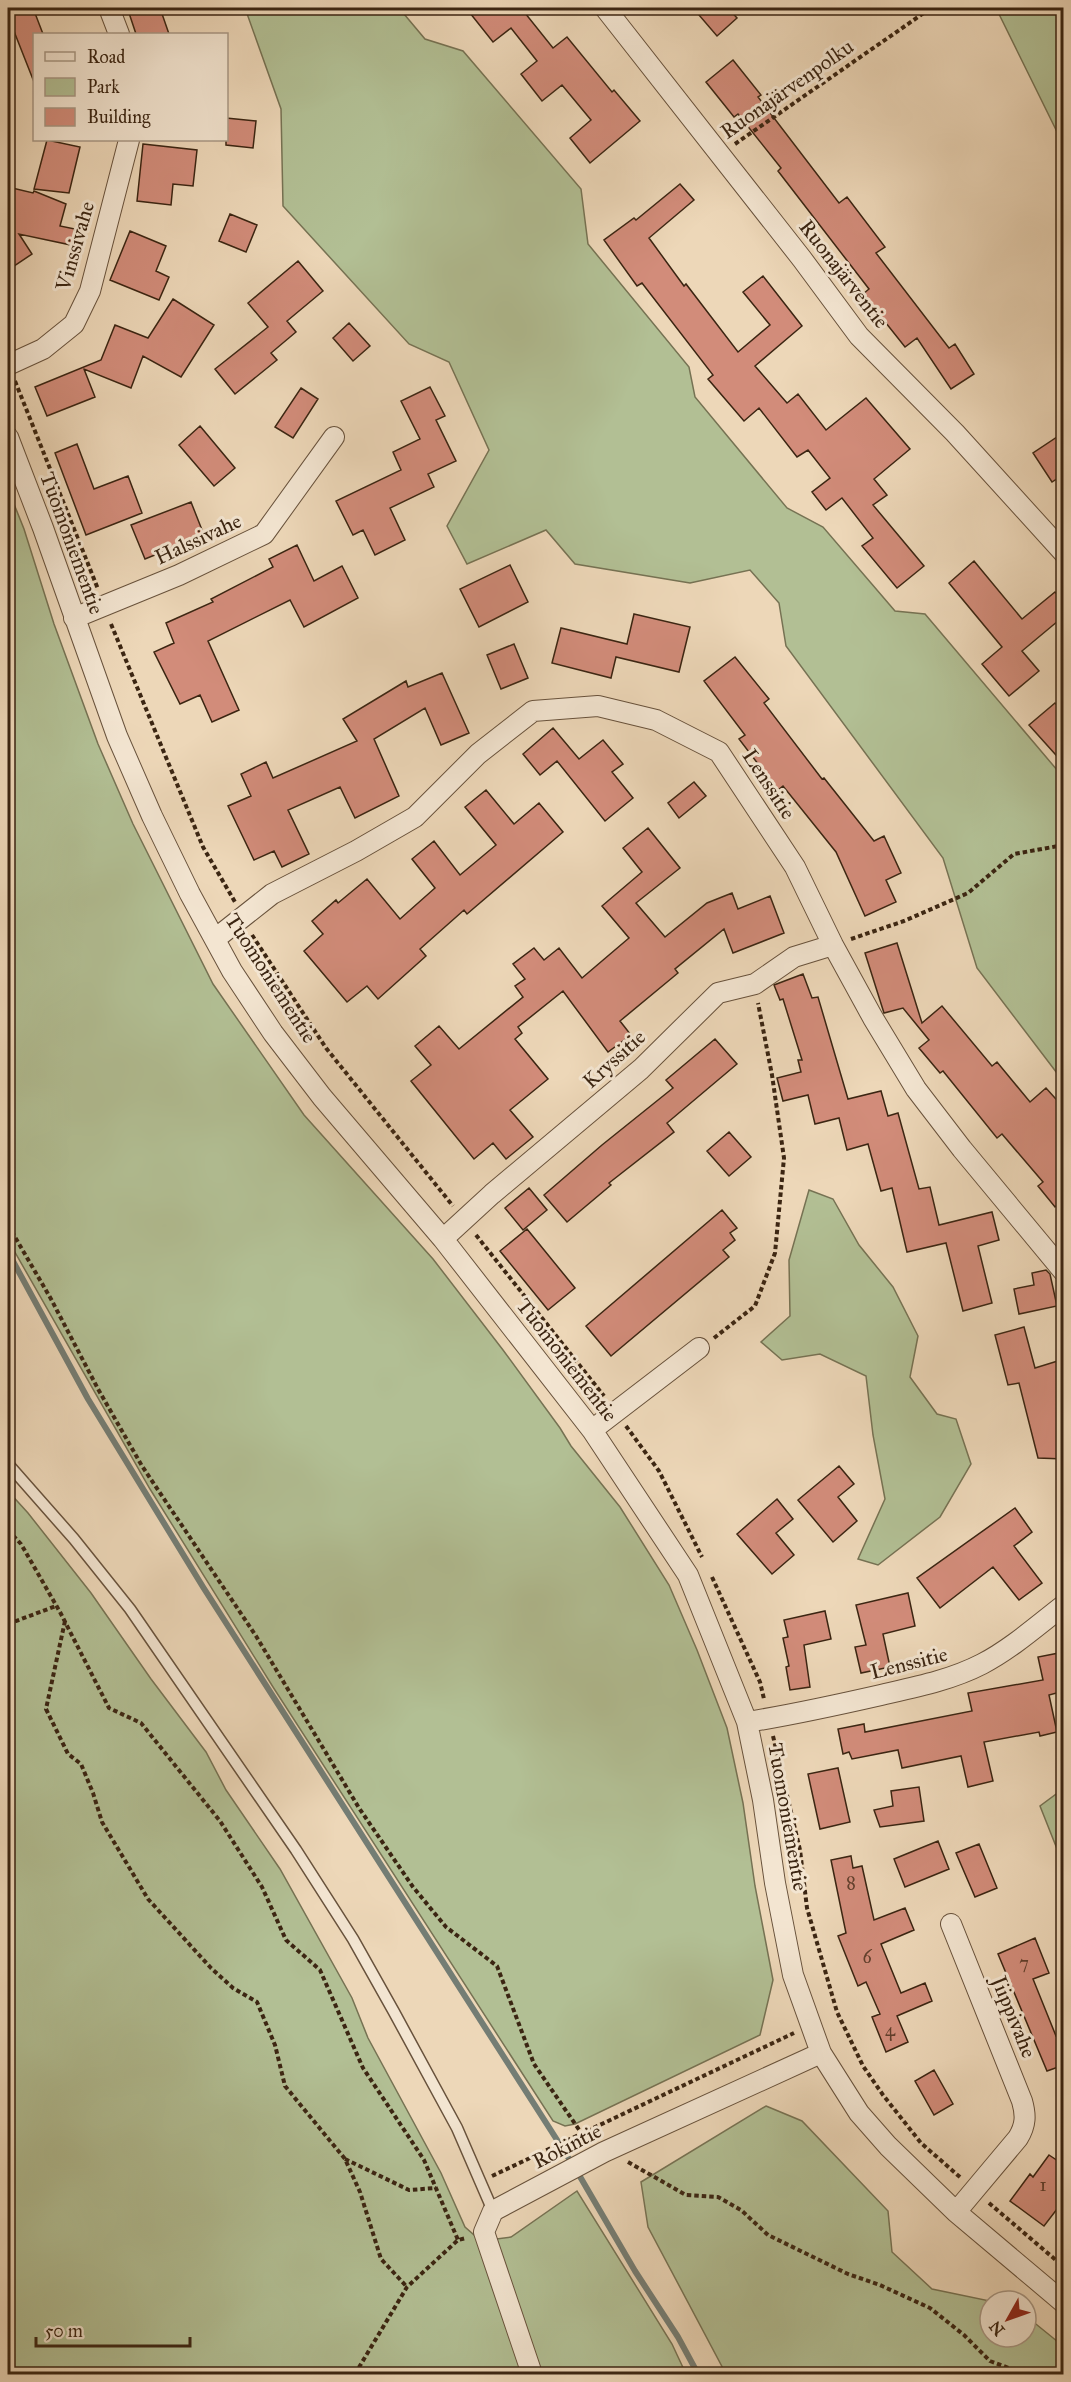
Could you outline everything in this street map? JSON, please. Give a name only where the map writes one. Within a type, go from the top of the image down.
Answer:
[{"type":"street","points":[[109,8],[119,33]]},
{"type":"street","name":"Ruonajärventie","points":[[605,8],[859,336],[955,432],[1064,553]]},
{"type":"street","name":"Vinssivahe","points":[[8,364],[43,349],[74,324],[90,291],[129,141]]},
{"type":"street","name":"Tuomoniementie","points":[[8,436],[121,746],[157,826],[232,971],[280,1042],[322,1097],[442,1239],[592,1430],[688,1575],[747,1722],[793,1975],[821,2054],[866,2121],[888,2146],[1008,2259],[1064,2303]]},
{"type":"street","name":"Halssivahe","points":[[74,618],[179,575],[264,534],[334,437]]},
{"type":"street","name":"Lenssitie","points":[[215,939],[272,894],[415,818],[478,754],[533,711],[598,706],[656,720],[719,752],[795,867],[833,945],[916,1089],[962,1149],[1064,1272]]},
{"type":"street","name":"Kryssitie","points":[[442,1239],[641,1069],[718,993],[755,984],[794,957],[833,945]]},
{"type":"street","points":[[592,1430],[699,1348]]},
{"type":"street","name":"Lenssitie","points":[[747,1722],[818,1710],[964,1673],[1002,1652],[1064,1605]]},
{"type":"street","name":"Jiippivahe","points":[[951,1924],[1022,2101],[1025,2118],[1024,2128],[1018,2138],[956,2212]]},
{"type":"street","name":"Rokintie","points":[[493,2211],[604,2152],[821,2054]]},
{"type":"street","points":[[493,2211],[484,2232],[532,2374]]},
{"type":"lane","points":[[8,1464],[75,1539],[130,1609],[296,1850],[353,1939],[394,2012],[457,2128],[493,2211]]},
{"type":"path","name":"Ruonajärvenpolku","points":[[720,154],[931,8]]},
{"type":"path","points":[[833,945],[904,921],[968,893],[1014,854],[1064,845]]},
{"type":"path","points":[[699,1348],[755,1306],[775,1253],[784,1158],[772,1075],[755,984]]},
{"type":"path","points":[[8,1225],[142,1466],[256,1636],[358,1808],[414,1887],[446,1927],[497,1966],[534,2064],[582,2134],[604,2152],[619,2157],[686,2195],[718,2197],[741,2210],[768,2235],[848,2274],[880,2285],[930,2308],[964,2335],[990,2361],[1026,2374]]},
{"type":"path","points":[[8,1530],[21,1544],[65,1621],[109,1708],[141,1723],[220,1821],[262,1887],[286,1940],[320,1970],[363,2068],[424,2160],[458,2240]]},
{"type":"path","points":[[8,1624],[56,1606]]},
{"type":"path","points":[[65,1621],[46,1709],[68,1754],[81,1764],[102,1822],[148,1899],[211,1968],[233,1988],[257,2002],[275,2045],[285,2086],[345,2159],[360,2192],[381,2259],[407,2287]]},
{"type":"path","points":[[480,2181],[837,2012]]},
{"type":"path","points":[[345,2159],[409,2190],[436,2188]]},
{"type":"path","points":[[355,2374],[407,2287],[458,2240],[484,2232]]},
{"type":"green space","points":[[245,8],[399,8],[425,39],[463,51],[581,189],[588,244],[689,367],[695,397],[787,508],[823,527],[895,611],[925,614],[1063,777],[1063,1081],[977,968],[943,858],[786,646],[779,603],[750,570],[690,583],[575,564],[546,530],[467,564],[447,526],[489,450],[449,362],[409,344],[283,206],[281,109]]},
{"type":"green space","points":[[996,8],[1063,8],[1063,144]]},
{"type":"green space","points":[[8,489],[98,744],[133,824],[213,984],[304,1115],[433,1259],[503,1350],[571,1446],[620,1507],[669,1585],[727,1728],[743,1803],[755,1886],[773,1980],[760,2035],[575,2124],[565,2126],[553,2121],[273,1687],[150,1489],[8,1240]]},
{"type":"green space","points":[[809,1190],[833,1199],[859,1245],[893,1287],[918,1336],[910,1377],[937,1414],[956,1419],[971,1464],[940,1517],[878,1565],[858,1559],[885,1499],[873,1435],[866,1376],[820,1354],[782,1360],[761,1342],[790,1316],[789,1260]]},
{"type":"green space","points":[[8,1491],[91,1593],[206,1752],[226,1790],[280,1869],[352,1998],[368,2038],[441,2173],[465,2227],[481,2241],[511,2237],[577,2191],[672,2344],[686,2374],[8,2374]]},
{"type":"green space","points":[[1063,1789],[1063,1864],[1040,1806]]},
{"type":"green space","points":[[766,2106],[802,2121],[888,2211],[892,2252],[932,2289],[978,2299],[978,2349],[1038,2349],[1038,2326],[1063,2346],[1063,2374],[726,2374],[648,2227],[641,2182]]},
{"type":"building","points":[[8,8],[33,8],[43,33],[33,33],[33,79],[8,16]]},
{"type":"building","points":[[145,8],[160,8],[169,33],[136,33],[129,13]]},
{"type":"building","points":[[466,8],[521,8],[553,48],[567,37],[612,92],[614,90],[640,121],[590,163],[570,138],[591,120],[562,85],[542,101],[521,74],[537,61],[511,28],[493,42]]},
{"type":"building","points":[[693,8],[728,8],[737,18],[717,36]]},
{"type":"building","points":[[733,60],[761,95],[758,97],[839,203],[847,197],[885,247],[876,253],[949,348],[955,344],[974,374],[951,389],[917,338],[905,347],[863,294],[869,289],[778,171],[781,168],[738,114],[734,117],[706,82]]},
{"type":"building","points":[[228,118],[256,121],[253,148],[226,145]]},
{"type":"building","points":[[47,141],[80,147],[69,193],[34,189]]},
{"type":"building","points":[[143,144],[197,150],[193,186],[173,184],[171,205],[137,201]]},
{"type":"building","points":[[680,184],[694,200],[649,238],[684,286],[686,284],[738,352],[770,325],[743,292],[763,276],[802,326],[755,366],[787,403],[798,394],[826,430],[866,398],[910,449],[874,479],[887,495],[873,505],[924,566],[897,588],[862,546],[873,538],[842,498],[826,510],[812,492],[830,478],[808,450],[797,457],[759,408],[744,421],[708,379],[713,375],[642,283],[637,286],[604,240],[634,218],[636,220]]},
{"type":"building","points":[[8,187],[33,193],[34,191],[66,204],[60,226],[75,229],[71,245],[19,234],[32,254],[8,270]]},
{"type":"building","points":[[230,214],[257,225],[246,252],[219,241]]},
{"type":"building","points":[[130,231],[166,246],[156,271],[169,277],[159,300],[110,280]]},
{"type":"building","points":[[298,261],[323,291],[287,321],[296,332],[271,353],[277,360],[235,394],[215,369],[268,327],[248,303]]},
{"type":"building","points":[[173,299],[214,325],[181,377],[143,356],[131,388],[84,369],[95,397],[47,416],[35,387],[101,360],[115,325],[148,338]]},
{"type":"building","points":[[349,323],[370,346],[353,361],[333,338]]},
{"type":"building","points":[[430,387],[445,416],[436,420],[456,461],[428,474],[434,487],[390,508],[405,540],[375,555],[363,530],[353,535],[336,501],[401,470],[393,452],[420,439],[401,401]]},
{"type":"building","points":[[301,388],[318,399],[293,438],[275,427]]},
{"type":"building","points":[[200,426],[235,468],[214,486],[179,445]]},
{"type":"building","points":[[1057,437],[1064,447],[1064,474],[1052,482],[1033,453]]},
{"type":"building","points":[[77,444],[94,489],[128,476],[142,513],[86,535],[55,453]]},
{"type":"building","points":[[191,502],[204,535],[145,559],[131,525]]},
{"type":"building","points":[[297,545],[314,581],[342,566],[358,598],[304,627],[290,600],[208,641],[239,710],[212,722],[200,695],[180,704],[154,652],[174,643],[166,623],[213,602],[211,599],[273,567],[269,559]]},
{"type":"building","points":[[974,561],[1022,619],[1055,592],[1064,602],[1064,616],[1022,651],[1039,671],[1009,696],[982,664],[1002,647],[949,583]]},
{"type":"building","points":[[510,565],[528,602],[479,627],[460,589]]},
{"type":"building","points":[[634,614],[690,627],[679,672],[616,657],[611,678],[552,663],[561,628],[627,644]]},
{"type":"building","points":[[514,644],[528,678],[501,689],[487,655]]},
{"type":"building","points":[[735,657],[769,699],[764,703],[822,779],[824,778],[874,841],[884,836],[901,873],[886,880],[896,902],[865,916],[836,852],[783,786],[778,790],[739,739],[745,735],[704,681]]},
{"type":"building","points":[[442,673],[469,733],[441,745],[425,708],[374,739],[399,796],[355,818],[340,787],[288,810],[309,854],[282,867],[274,851],[254,860],[228,806],[251,796],[241,774],[266,762],[273,778],[357,741],[343,719],[406,681],[408,687]]},
{"type":"building","points":[[1055,703],[1064,712],[1064,764],[1029,725]]},
{"type":"building","points":[[553,728],[579,759],[603,740],[623,764],[612,772],[633,798],[605,821],[557,761],[540,775],[523,754]]},
{"type":"building","points":[[694,782],[706,796],[679,818],[668,803]]},
{"type":"building","points":[[486,790],[514,824],[539,803],[563,832],[467,914],[464,910],[420,949],[426,956],[378,999],[367,986],[347,1002],[304,951],[323,934],[312,921],[336,900],[338,903],[367,879],[400,919],[435,888],[412,859],[434,841],[460,875],[496,845],[465,807]]},
{"type":"building","points":[[648,828],[680,868],[636,903],[665,937],[707,903],[732,893],[738,909],[770,896],[784,933],[733,953],[724,929],[675,969],[678,973],[620,1021],[631,1035],[608,1052],[563,991],[518,1027],[522,1033],[515,1039],[548,1079],[510,1110],[533,1137],[506,1159],[493,1143],[474,1159],[411,1081],[431,1065],[415,1046],[439,1026],[459,1049],[523,997],[515,986],[525,979],[513,964],[534,948],[544,960],[559,948],[582,978],[629,938],[602,906],[642,872],[623,848]]},
{"type":"building","points":[[897,943],[922,1023],[942,1006],[992,1066],[997,1062],[1030,1102],[1046,1088],[1064,1108],[1064,1199],[1055,1207],[1038,1186],[1043,1182],[1002,1134],[997,1138],[943,1071],[940,1073],[919,1048],[929,1040],[903,1008],[884,1013],[865,953]]},
{"type":"building","points":[[803,974],[812,998],[818,997],[848,1099],[881,1091],[888,1116],[898,1113],[919,1189],[930,1187],[939,1225],[992,1212],[999,1240],[978,1246],[992,1303],[963,1311],[946,1243],[907,1252],[892,1188],[881,1191],[868,1144],[847,1150],[839,1118],[815,1124],[808,1095],[783,1101],[777,1078],[801,1072],[798,1060],[802,1060],[783,999],[780,1000],[774,985]]},
{"type":"building","points":[[715,1039],[737,1064],[667,1123],[674,1132],[609,1183],[611,1185],[567,1222],[544,1195],[673,1088],[666,1080]]},
{"type":"building","points":[[729,1132],[751,1157],[729,1176],[707,1151]]},
{"type":"building","points":[[529,1188],[547,1210],[523,1230],[505,1208]]},
{"type":"building","points":[[722,1210],[737,1228],[730,1233],[735,1240],[723,1250],[729,1257],[611,1356],[586,1326]]},
{"type":"building","points":[[527,1229],[575,1288],[548,1310],[500,1251]]},
{"type":"building","points":[[1046,1270],[1050,1274],[1057,1306],[1019,1314],[1014,1289],[1034,1285],[1032,1273]]},
{"type":"building","points":[[1024,1327],[1035,1368],[1064,1359],[1064,1459],[1038,1458],[1019,1383],[1008,1385],[995,1335]]},
{"type":"building","points":[[839,1466],[854,1484],[838,1497],[857,1521],[833,1542],[798,1500]]},
{"type":"building","points":[[777,1499],[793,1519],[776,1533],[794,1555],[772,1574],[737,1534]]},
{"type":"building","points":[[1015,1508],[1032,1532],[1014,1546],[1042,1583],[1019,1600],[993,1567],[940,1608],[917,1578]]},
{"type":"building","points":[[908,1593],[915,1626],[883,1634],[890,1667],[861,1673],[855,1647],[866,1645],[856,1605]]},
{"type":"building","points":[[825,1611],[831,1639],[804,1645],[810,1687],[790,1690],[786,1667],[789,1666],[783,1638],[788,1637],[784,1620]]},
{"type":"building","points":[[1064,1652],[1064,1691],[1049,1695],[1057,1732],[1040,1736],[1039,1732],[984,1742],[993,1781],[968,1787],[961,1756],[902,1768],[898,1750],[852,1759],[849,1752],[843,1754],[838,1729],[864,1724],[865,1732],[972,1711],[968,1693],[1043,1680],[1038,1657]]},
{"type":"building","points":[[838,1768],[850,1822],[820,1829],[808,1774]]},
{"type":"building","points":[[919,1787],[924,1821],[880,1827],[874,1810],[893,1806],[891,1791]]},
{"type":"building","points":[[938,1841],[949,1869],[905,1887],[894,1859]]},
{"type":"building","points":[[979,1844],[997,1888],[975,1897],[956,1853]]},
{"type":"building","points":[[851,1856],[853,1868],[862,1866],[874,1920],[905,1908],[914,1930],[881,1944],[901,1993],[925,1983],[932,2001],[897,2016],[908,2042],[886,2052],[872,2017],[880,2014],[866,1982],[858,1986],[838,1936],[846,1933],[831,1860]]},
{"type":"building","points":[[1035,1938],[1049,1973],[1033,1979],[1056,2036],[1064,2033],[1064,2065],[1047,2071],[998,1954]]},
{"type":"building","points":[[934,2070],[953,2104],[934,2115],[915,2081]]},
{"type":"building","points":[[1049,2155],[1064,2165],[1064,2200],[1044,2226],[1010,2201],[1030,2174],[1033,2177]]},
{"type":"waterway","points":[[8,1252],[88,1399],[203,1587],[575,2168],[698,2374]]}]
